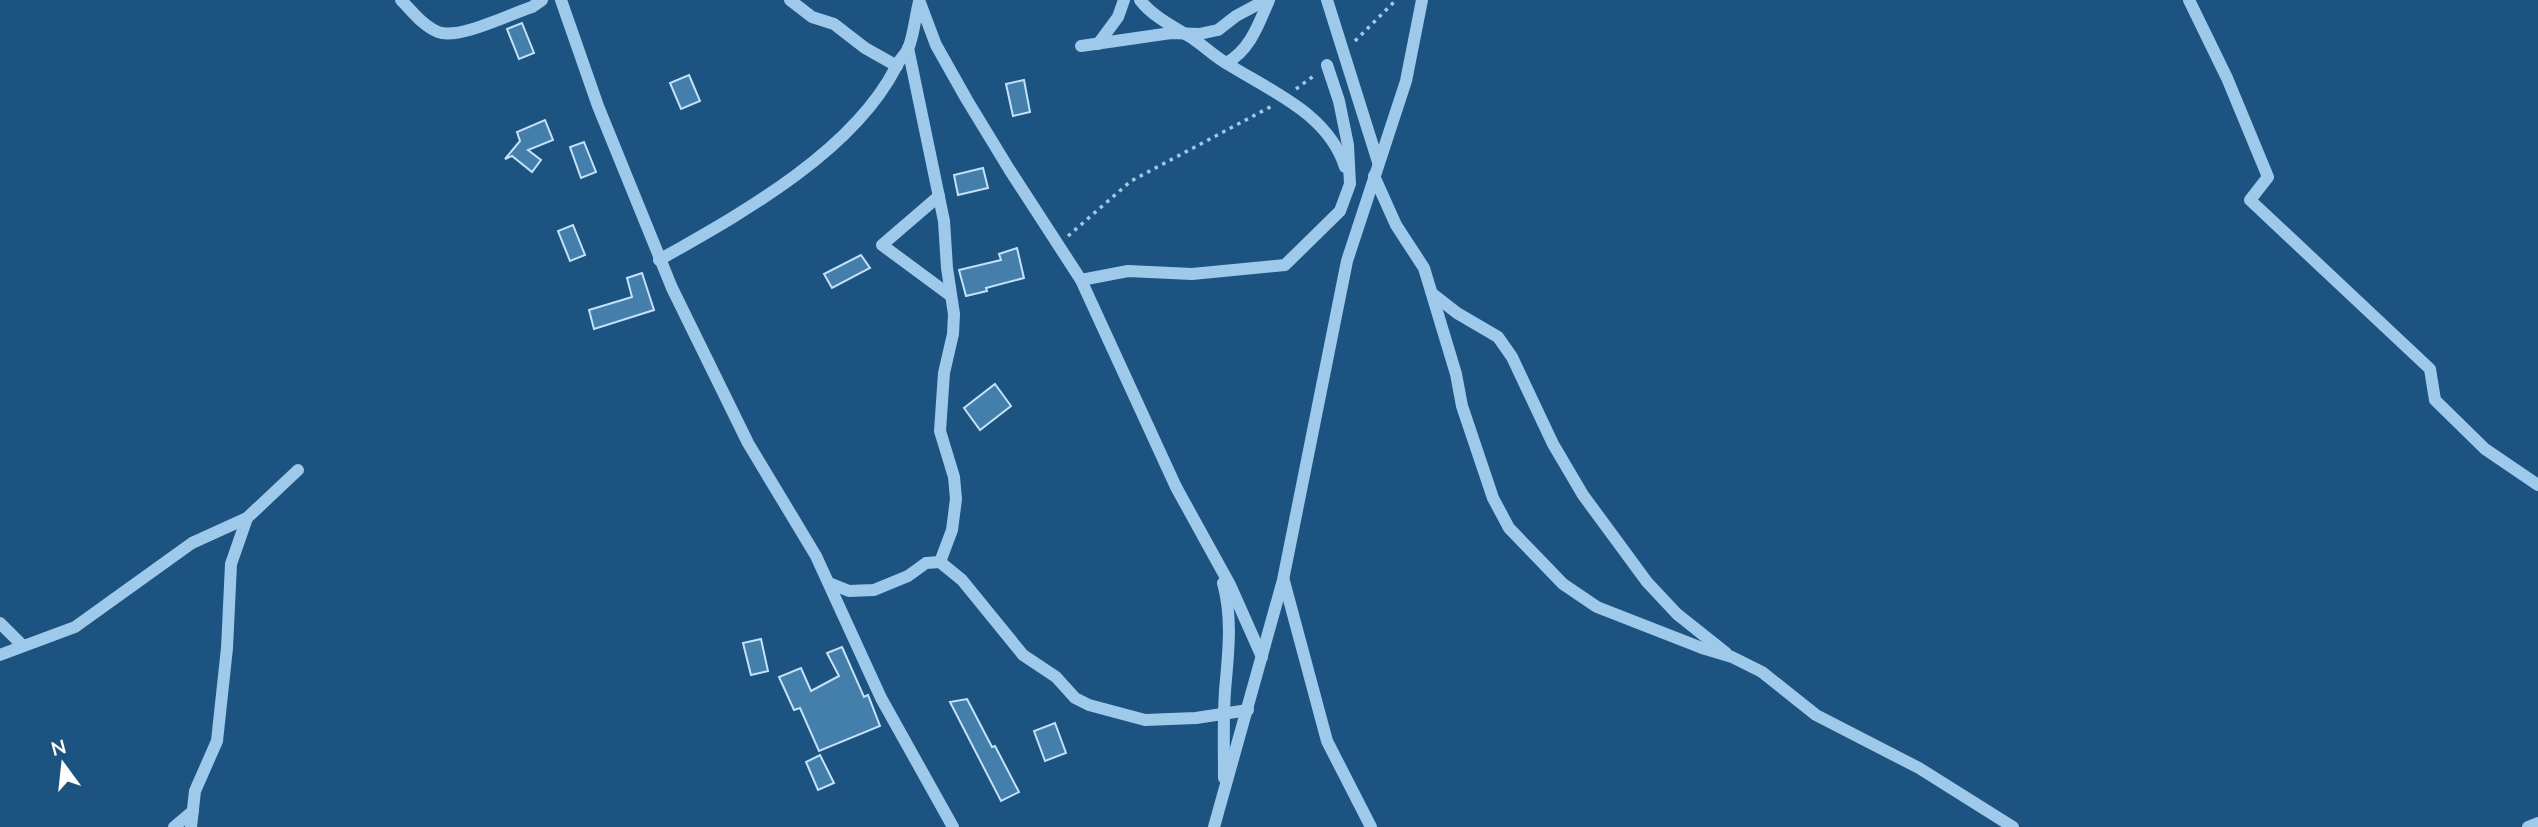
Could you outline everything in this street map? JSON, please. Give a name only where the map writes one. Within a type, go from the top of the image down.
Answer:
[{"type":"street","points":[[401,0],[425,25],[440,33],[454,33],[532,6],[542,0]]},
{"type":"street","points":[[561,0],[598,106],[659,260],[748,443],[816,556],[881,698],[953,827]]},
{"type":"street","points":[[790,0],[812,17],[834,24],[865,48],[897,66]]},
{"type":"street","points":[[1098,44],[1118,17],[1124,0]]},
{"type":"street","points":[[1140,0],[1161,19],[1227,63],[1285,97],[1312,118],[1331,139],[1342,157],[1350,184]]},
{"type":"street","points":[[1081,46],[1171,33],[1218,30],[1236,16],[1267,0]]},
{"type":"street","points":[[1227,63],[1235,59],[1255,33],[1267,0]]},
{"type":"street","points":[[1327,0],[1378,162]]},
{"type":"street","points":[[1214,827],[1283,580],[1347,261],[1406,81],[1422,0]]},
{"type":"street","points":[[2189,0],[2227,78],[2268,177],[2250,200],[2430,369],[2435,400],[2485,449],[2538,485]]},
{"type":"street","points":[[659,260],[732,218],[790,180],[835,142],[891,79],[908,48],[919,1]]},
{"type":"street","points":[[919,1],[936,45],[967,100],[1081,280],[1176,486],[1216,560],[1262,657]]},
{"type":"street","points":[[908,48],[944,221],[954,314],[953,334],[944,373],[940,431],[954,477],[956,499],[952,530],[940,562]]},
{"type":"street","points":[[1081,280],[1128,271],[1192,274],[1285,265],[1340,211],[1350,184],[1348,145],[1339,101],[1327,65]]},
{"type":"street","points":[[1374,176],[1396,225],[1424,268],[1456,374],[1462,406],[1493,498],[1509,528],[1580,598],[1702,649],[1732,657]]},
{"type":"street","points":[[939,196],[882,245],[951,296]]},
{"type":"street","points":[[1433,294],[1457,313],[1498,337],[1513,357],[1553,444],[1583,495],[1647,582],[1676,614],[1732,657],[1762,672],[1816,715],[1919,768],[2013,827]]},
{"type":"street","points":[[0,655],[75,627],[192,543],[247,517],[298,470]]},
{"type":"street","points":[[191,827],[195,791],[217,741],[227,648],[231,564],[247,517]]},
{"type":"street","points":[[1216,560],[1227,598],[1230,639],[1224,715],[1223,792]]},
{"type":"street","points":[[829,583],[849,591],[874,590],[908,576],[926,563],[940,562],[962,580],[1023,655],[1056,677],[1075,698],[1088,705],[1145,720],[1224,715],[1248,710]]},
{"type":"street","points":[[1283,580],[1328,741],[1371,827]]},
{"type":"street","points":[[0,623],[23,646]]},
{"type":"street","points":[[174,827],[193,811]]},
{"type":"street","points":[[2528,827],[2538,823]]},
{"type":"path","points":[[1343,52],[1396,0]]},
{"type":"path","points":[[1059,245],[1131,181],[1270,108],[1327,65]]},
{"type":"building","points":[[522,23],[534,53],[519,59],[507,29]]},
{"type":"building","points":[[689,75],[700,101],[681,109],[670,83]]},
{"type":"building","points":[[1024,80],[1030,112],[1013,116],[1006,84]]},
{"type":"building","points":[[545,120],[553,140],[528,150],[541,160],[532,172],[512,156],[505,159],[520,141],[517,132]]},
{"type":"building","points":[[584,142],[596,172],[581,178],[570,147]]},
{"type":"building","points":[[983,168],[988,188],[958,195],[954,175]]},
{"type":"building","points":[[573,225],[585,255],[570,261],[558,231]]},
{"type":"building","points":[[1017,248],[1024,278],[966,296],[959,270],[1001,260],[999,254]]},
{"type":"building","points":[[861,255],[870,268],[832,288],[824,274]]},
{"type":"building","points":[[642,273],[654,310],[594,329],[589,310],[632,297],[627,278]]},
{"type":"building","points":[[995,384],[1011,406],[980,430],[964,408]]},
{"type":"building","points":[[761,639],[768,671],[751,675],[743,643]]},
{"type":"building","points":[[842,647],[864,697],[868,695],[880,726],[819,751],[800,708],[794,710],[779,677],[801,668],[811,691],[839,676],[827,653]]},
{"type":"building","points":[[967,699],[1019,792],[1001,801],[950,702]]},
{"type":"building","points":[[1055,723],[1066,753],[1045,761],[1034,731]]},
{"type":"building","points":[[820,755],[834,783],[818,790],[806,762]]}]
